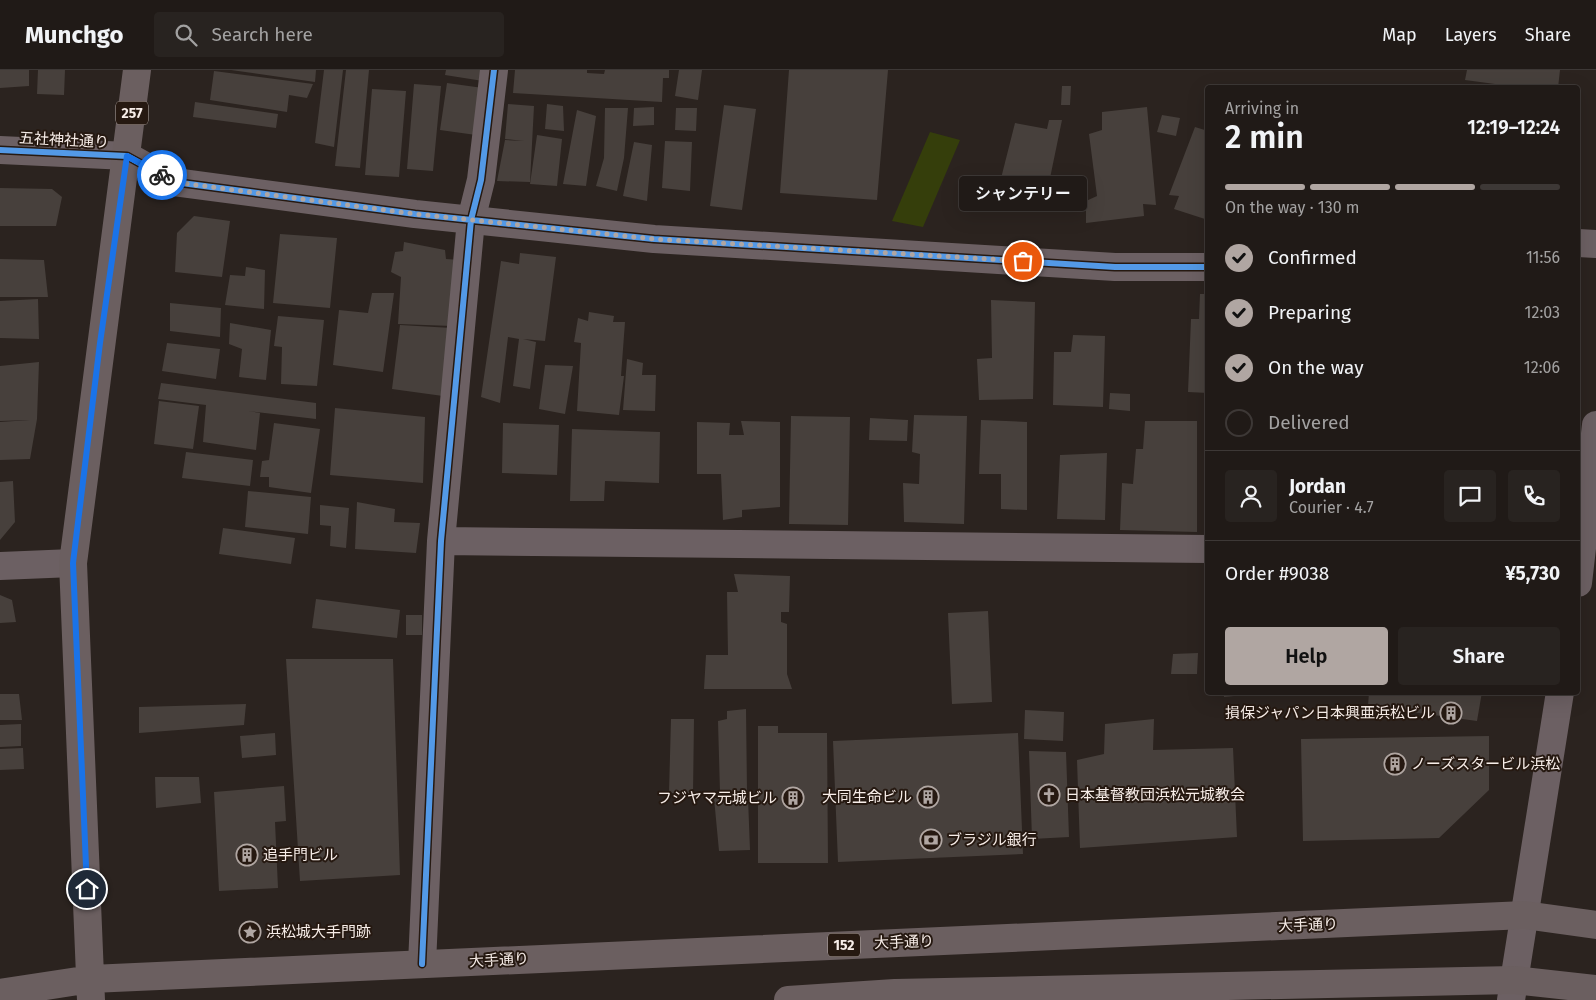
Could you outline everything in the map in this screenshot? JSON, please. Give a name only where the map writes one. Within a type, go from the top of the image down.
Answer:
[{"type":"highway","name":"257","points":[[91,989],[73,563],[100,343],[127,156],[137,70]]},
{"type":"highway","name":"大手通り","points":[[0,993],[91,989],[422,964],[1524,915],[1596,925]]},
{"type":"highway","points":[[788,1000],[895,997],[1596,989]]},
{"type":"street","points":[[422,964],[441,541],[472,220],[480,180],[494,70]]},
{"type":"street","name":"五社神社通り","points":[[0,150],[127,156]]},
{"type":"street","points":[[127,156],[174,182],[472,220],[654,239],[1115,267],[1205,267]]},
{"type":"street","points":[[1580,243],[1596,244]]},
{"type":"street","points":[[1580,565],[1596,425]]},
{"type":"street","points":[[441,541],[1205,549]]},
{"type":"street","points":[[0,566],[73,563]]},
{"type":"street","points":[[1513,990],[1560,695]]},
{"type":"green space","points":[[930,132],[960,140],[923,227],[892,221]]},
{"type":"building","points":[[0,70],[29,70],[29,86],[0,88]]},
{"type":"building","points":[[38,70],[65,70],[64,95],[37,94]]},
{"type":"building","points":[[231,70],[316,70],[315,82]]},
{"type":"building","points":[[324,70],[343,70],[334,147],[315,143]]},
{"type":"building","points":[[346,70],[369,70],[360,168],[335,166]]},
{"type":"building","points":[[446,70],[485,70],[483,81],[445,75]]},
{"type":"building","points":[[515,70],[587,70],[587,73],[604,74],[605,70],[669,70],[669,78],[663,78],[662,102],[513,93]]},
{"type":"building","points":[[679,70],[702,70],[698,100],[675,96]]},
{"type":"building","points":[[789,70],[888,70],[877,200],[780,193]]},
{"type":"building","points":[[1467,70],[1560,70],[1558,85],[1495,85],[1465,80]]},
{"type":"building","points":[[214,71],[313,84],[307,98],[289,95],[287,112],[210,100]]},
{"type":"building","points":[[447,83],[483,88],[476,135],[440,130]]},
{"type":"building","points":[[414,84],[441,86],[433,171],[407,169]]},
{"type":"building","points":[[1062,86],[1071,86],[1070,105],[1061,105]]},
{"type":"building","points":[[372,89],[406,91],[399,177],[365,175]]},
{"type":"building","points":[[195,102],[278,114],[276,128],[193,117]]},
{"type":"building","points":[[508,104],[534,106],[530,182],[497,181],[505,140],[524,141],[505,139]]},
{"type":"building","points":[[547,104],[563,106],[564,131],[545,129]]},
{"type":"building","points":[[724,105],[756,109],[742,210],[710,206]]},
{"type":"building","points":[[654,107],[654,125],[633,126],[634,108]]},
{"type":"building","points":[[1147,107],[1156,205],[1143,204],[1144,216],[1086,223],[1086,201],[1097,196],[1089,134],[1102,130],[1102,112]]},
{"type":"building","points":[[605,108],[628,108],[624,158],[617,191],[596,186],[604,158]]},
{"type":"building","points":[[676,108],[697,108],[696,131],[675,130]]},
{"type":"building","points":[[577,110],[596,116],[586,186],[563,184]]},
{"type":"building","points":[[1162,115],[1180,118],[1176,136],[1157,132]]},
{"type":"building","points":[[1049,120],[1062,120],[1043,212],[1006,204],[1005,211],[993,210],[1015,123],[1047,129]]},
{"type":"building","points":[[1195,127],[1205,130],[1205,219],[1174,209],[1179,196],[1169,195]]},
{"type":"building","points":[[537,135],[562,139],[557,186],[530,184]]},
{"type":"building","points":[[665,141],[692,142],[690,191],[662,188]]},
{"type":"building","points":[[634,142],[652,145],[647,201],[623,196]]},
{"type":"building","points":[[0,188],[52,189],[62,197],[56,226],[0,226]]},
{"type":"building","points":[[194,216],[230,221],[222,277],[175,272],[177,233]]},
{"type":"building","points":[[280,234],[337,238],[330,308],[273,303]]},
{"type":"building","points":[[404,242],[445,250],[446,259],[460,260],[452,326],[398,324],[401,277],[391,272],[395,252],[403,251]]},
{"type":"building","points":[[520,253],[556,257],[545,341],[523,339],[536,342],[530,389],[513,386],[519,339],[508,337],[500,403],[481,397],[501,261],[519,264]]},
{"type":"building","points":[[0,259],[44,260],[48,297],[0,297]]},
{"type":"building","points":[[246,267],[265,270],[264,309],[225,305],[230,275],[245,276]]},
{"type":"building","points":[[372,293],[394,293],[383,372],[333,365],[339,310],[368,313]]},
{"type":"building","points":[[1200,294],[1205,294],[1205,393],[1188,392],[1191,319],[1199,319]]},
{"type":"building","points":[[38,299],[39,339],[0,338],[0,301]]},
{"type":"building","points":[[991,300],[1035,302],[1033,399],[979,400],[977,359],[992,358]]},
{"type":"building","points":[[170,303],[221,308],[220,337],[170,331]]},
{"type":"building","points":[[589,312],[614,316],[613,322],[625,322],[621,376],[624,376],[619,415],[577,411],[581,343],[574,342],[578,318],[588,321]]},
{"type":"building","points":[[278,316],[324,320],[317,386],[281,384],[282,347],[274,346]]},
{"type":"building","points":[[230,323],[271,330],[266,380],[239,377],[242,349],[229,344]]},
{"type":"building","points":[[400,325],[452,328],[443,396],[392,389]]},
{"type":"building","points":[[1073,335],[1105,336],[1103,407],[1053,405],[1054,352],[1071,352]]},
{"type":"building","points":[[167,343],[220,349],[216,379],[162,371]]},
{"type":"building","points":[[627,359],[643,363],[642,375],[656,375],[655,411],[623,410]]},
{"type":"building","points":[[39,362],[37,419],[30,459],[0,460],[0,422],[30,420],[0,421],[0,366]]},
{"type":"building","points":[[545,365],[573,366],[565,414],[539,409]]},
{"type":"building","points":[[161,383],[316,403],[316,419],[248,411],[260,413],[256,450],[203,442],[206,405],[158,399]]},
{"type":"building","points":[[1110,393],[1130,394],[1130,411],[1109,409]]},
{"type":"building","points":[[159,401],[199,406],[193,449],[154,444]]},
{"type":"building","points":[[335,408],[425,417],[423,483],[330,475]]},
{"type":"building","points":[[914,415],[967,416],[964,524],[904,522],[903,483],[919,484],[920,454],[912,452]]},
{"type":"building","points":[[791,416],[850,417],[848,525],[789,524]]},
{"type":"building","points":[[870,418],[908,420],[907,441],[869,440]]},
{"type":"building","points":[[981,420],[1027,422],[1027,510],[1001,509],[1001,474],[979,474]]},
{"type":"building","points":[[741,421],[780,422],[780,507],[742,510],[742,517],[723,520],[721,474],[697,474],[697,422],[730,423],[729,435],[744,435]]},
{"type":"building","points":[[1145,421],[1197,421],[1197,532],[1120,530],[1122,483],[1133,484],[1136,449],[1143,449]]},
{"type":"building","points":[[274,423],[320,429],[311,493],[269,487],[269,477],[260,477],[262,461],[269,460]]},
{"type":"building","points":[[503,423],[559,425],[557,475],[502,473]]},
{"type":"building","points":[[572,429],[660,432],[659,483],[605,481],[604,501],[570,501]]},
{"type":"building","points":[[186,452],[253,460],[250,486],[182,478]]},
{"type":"building","points":[[1107,453],[1105,520],[1057,519],[1060,455]]},
{"type":"building","points":[[13,481],[15,522],[0,540],[0,482]]},
{"type":"building","points":[[248,491],[311,497],[308,534],[245,527]]},
{"type":"building","points":[[357,502],[395,509],[394,522],[420,523],[416,553],[355,549]]},
{"type":"building","points":[[320,505],[349,508],[346,548],[330,546],[331,526],[320,525]]},
{"type":"building","points":[[223,528],[295,538],[291,564],[219,554]]},
{"type":"building","points":[[734,574],[790,576],[789,612],[781,612],[781,622],[787,624],[787,674],[792,689],[704,689],[706,655],[728,655],[727,592],[738,592]]},
{"type":"building","points":[[0,595],[12,600],[16,622],[0,623]]},
{"type":"building","points":[[316,599],[400,610],[397,638],[312,628]]},
{"type":"building","points":[[988,611],[992,702],[952,704],[948,613]]},
{"type":"building","points":[[406,615],[422,615],[422,635],[406,635]]},
{"type":"building","points":[[1198,653],[1197,674],[1171,674],[1173,654]]},
{"type":"building","points":[[286,659],[393,659],[400,875],[300,881]]},
{"type":"building","points":[[0,694],[19,694],[22,720],[0,720]]},
{"type":"building","points":[[1224,695],[1244,695],[1224,697]]},
{"type":"building","name":"損保ジャパン日本興亜浜松ビル","points":[[1369,695],[1481,695],[1477,721],[1368,706]]},
{"type":"building","points":[[246,704],[244,725],[139,733],[139,707]]},
{"type":"building","points":[[746,709],[747,791],[720,792],[718,721],[727,719],[727,711]]},
{"type":"building","points":[[1025,710],[1064,712],[1063,741],[1024,739]]},
{"type":"building","points":[[671,719],[694,719],[693,794],[669,793]]},
{"type":"building","points":[[1154,719],[1153,750],[1233,748],[1237,837],[1080,848],[1077,760],[1104,754],[1105,724]]},
{"type":"building","points":[[21,724],[21,746],[0,747],[0,725]]},
{"type":"building","name":"フジヤマ元城ビル","points":[[758,726],[778,726],[778,733],[827,733],[828,863],[758,863]]},
{"type":"building","points":[[275,733],[276,755],[242,758],[240,736]]},
{"type":"building","name":"大同生命ビル","points":[[1018,733],[1023,854],[838,862],[833,741]]},
{"type":"building","name":"ノーズスタービル浜松","points":[[1489,736],[1489,790],[1439,838],[1303,841],[1301,739]]},
{"type":"building","points":[[23,748],[24,769],[0,770],[0,749]]},
{"type":"building","name":"日本基督教団浜松元城教会","points":[[1029,751],[1066,752],[1069,837],[1032,839]]},
{"type":"building","points":[[155,777],[199,777],[201,803],[156,808]]},
{"type":"building","name":"追手門ビル","points":[[284,786],[286,821],[275,822],[278,888],[219,891],[214,792]]},
{"type":"building","points":[[714,798],[748,798],[750,850],[719,851]]},
{"type":"cycle path","points":[[422,964],[441,541],[471,220],[481,180],[494,70]]},
{"type":"cycle path","points":[[0,150],[127,156],[174,182],[415,214],[654,239],[1115,267],[1205,267]]},
{"type":"way so far","points":[[162,175],[174,182],[415,214],[654,239],[1023,261]]},
{"type":"place","name":"シャンテリー","points":[[1023,261]]},
{"type":"place","name":"損保ジャパン日本興亜浜松ビル","points":[[1451,713]]},
{"type":"place","name":"ノーズスタービル浜松","points":[[1395,764]]},
{"type":"place","name":"日本基督教団浜松元城教会","points":[[1049,795]]},
{"type":"place","name":"大同生命ビル","points":[[928,797]]},
{"type":"place","name":"フジヤマ元城ビル","points":[[793,798]]},
{"type":"place","name":"ブラジル銀行","points":[[931,840]]},
{"type":"place","name":"追手門ビル","points":[[247,855]]},
{"type":"place","name":"浜松城大手門跡","points":[[250,932]]},
{"type":"route","points":[[87,889],[73,563],[100,343],[127,156],[162,175]]}]
